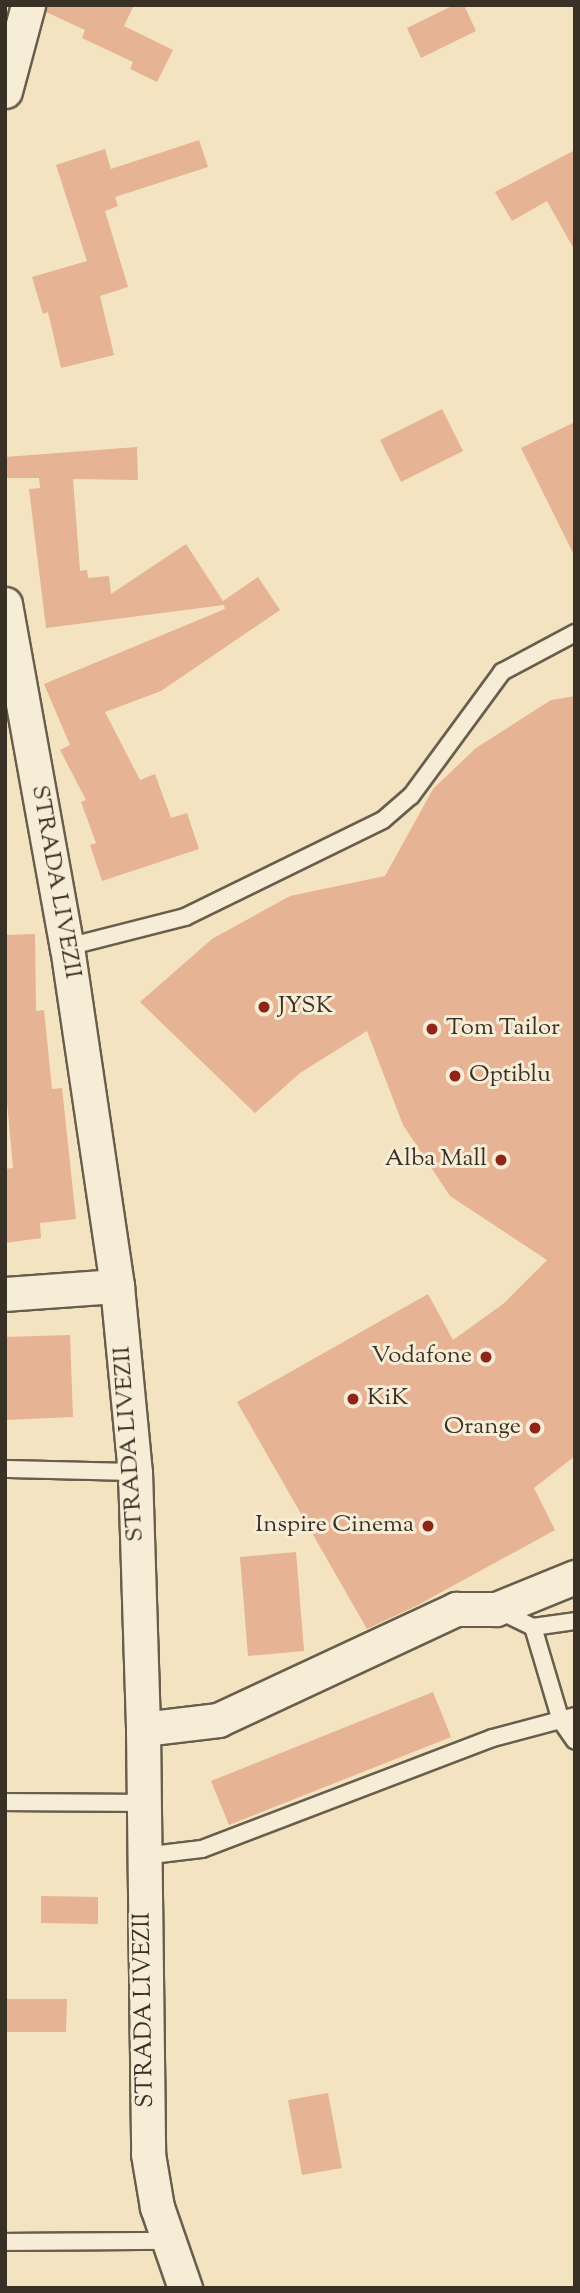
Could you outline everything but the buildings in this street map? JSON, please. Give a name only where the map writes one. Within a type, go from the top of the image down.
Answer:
[{"type":"street","points":[[5,91],[28,5]]},
{"type":"street","name":"STRADA LIVEZII","points":[[5,604],[67,947],[117,1286],[135,1472],[143,1729],[148,2154],[157,2207],[185,2288]]},
{"type":"street","points":[[5,1294],[117,1286]]},
{"type":"street","points":[[143,1729],[218,1720],[456,1609],[496,1609],[575,1577]]},
{"type":"lane","points":[[67,947],[185,917],[383,820],[411,796],[502,672],[575,634]]},
{"type":"lane","points":[[5,1469],[135,1472]]},
{"type":"lane","points":[[496,1609],[533,1628],[575,1621]]},
{"type":"lane","points":[[533,1628],[575,1741]]},
{"type":"lane","points":[[143,1856],[202,1849],[493,1738],[568,1719]]},
{"type":"lane","points":[[5,1802],[143,1803]]},
{"type":"lane","points":[[5,2242],[168,2241]]},
{"type":"place","name":"JYSK","points":[[264,1007]]},
{"type":"place","name":"Tom Tailor","points":[[432,1029]]},
{"type":"place","name":"Optiblu","points":[[455,1076]]},
{"type":"place","name":"Alba Mall","points":[[501,1160]]},
{"type":"place","name":"Vodafone","points":[[486,1357]]},
{"type":"place","name":"KiK","points":[[353,1399]]},
{"type":"place","name":"Orange","points":[[535,1428]]},
{"type":"place","name":"Inspire Cinema","points":[[428,1526]]}]
